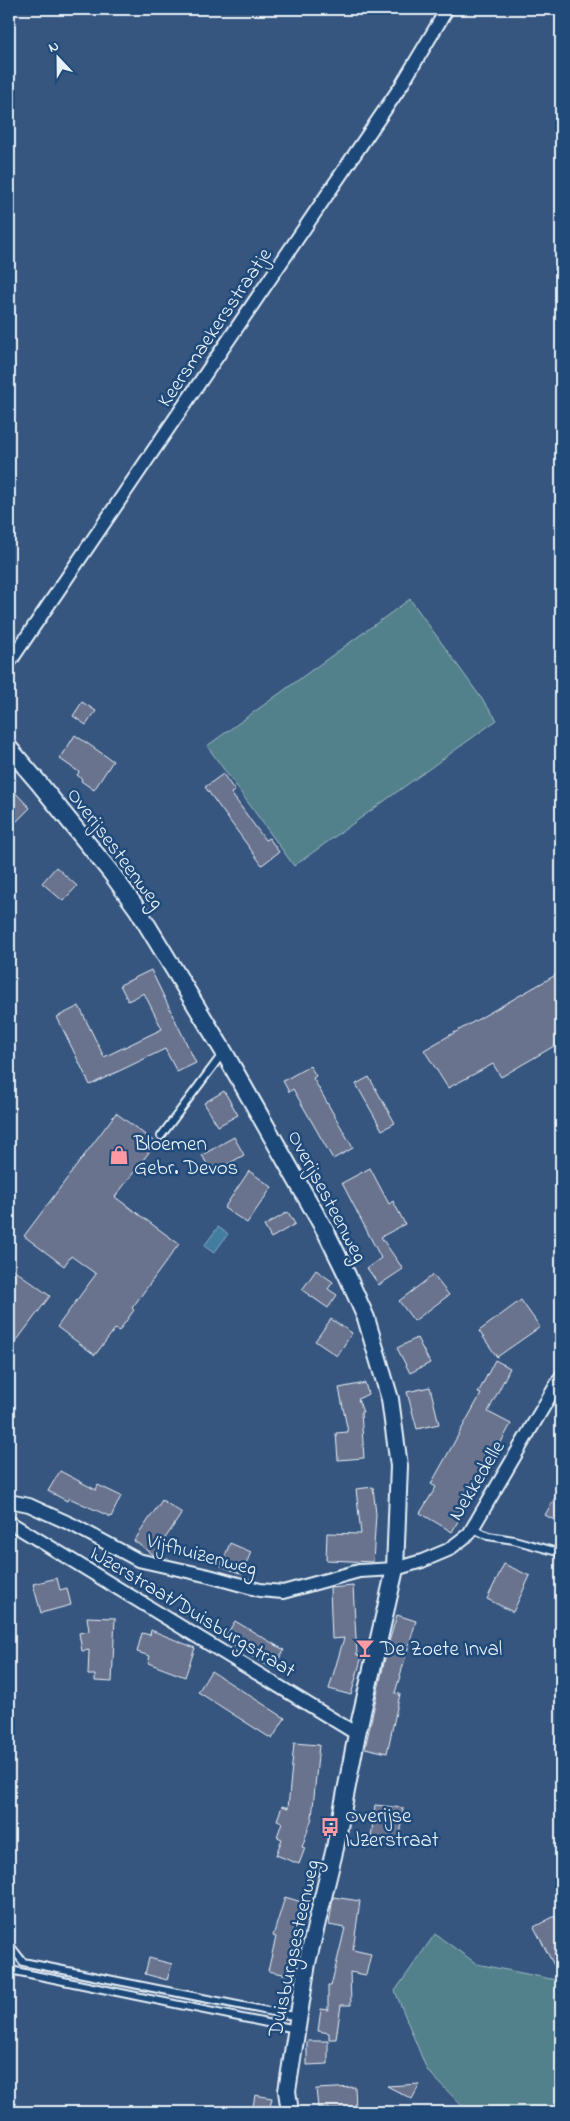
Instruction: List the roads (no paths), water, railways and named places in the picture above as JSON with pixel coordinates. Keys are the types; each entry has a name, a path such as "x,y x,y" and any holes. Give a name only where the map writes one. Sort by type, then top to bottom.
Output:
{"street":[{"name":"Keersmaekersstraatje","path":"9,663 401,86 447,9"},
{"name":"Overijsesteenweg","path":"9,748 50,797 132,903 224,1052 327,1234 366,1318 390,1399 399,1466 395,1569 356,1734"},
{"name":"Nekkedelle","path":"395,1569 422,1561 448,1550 469,1534 561,1377"},
{"name":"Vijfhuizenweg","path":"9,1501 29,1504 138,1560 260,1590 284,1592 358,1571 395,1569"},
{"name":"IJzerstraat/Duisburgstraat","path":"9,1522 356,1734"},
{"name":"Duisburgsesteenweg","path":"290,2112 287,2091 307,1963 336,1848 356,1734"}],"lane":[{"path":"161,1136 224,1052"},
{"path":"472,1528 488,1536 514,1540 561,1553"},
{"path":"13,1949 23,1962 298,2023"},
{"path":"9,1972 15,1971 298,2023"}],"water":[{"path":"218,1227 228,1234 214,1253 204,1246"}],"place":[{"name":"Bloemen Gebr. Devos","path":"119,1155"},
{"name":"De Zoete Inval","path":"365,1648"},
{"name":"Overijse IJzerstraat","path":"330,1827"}]}
